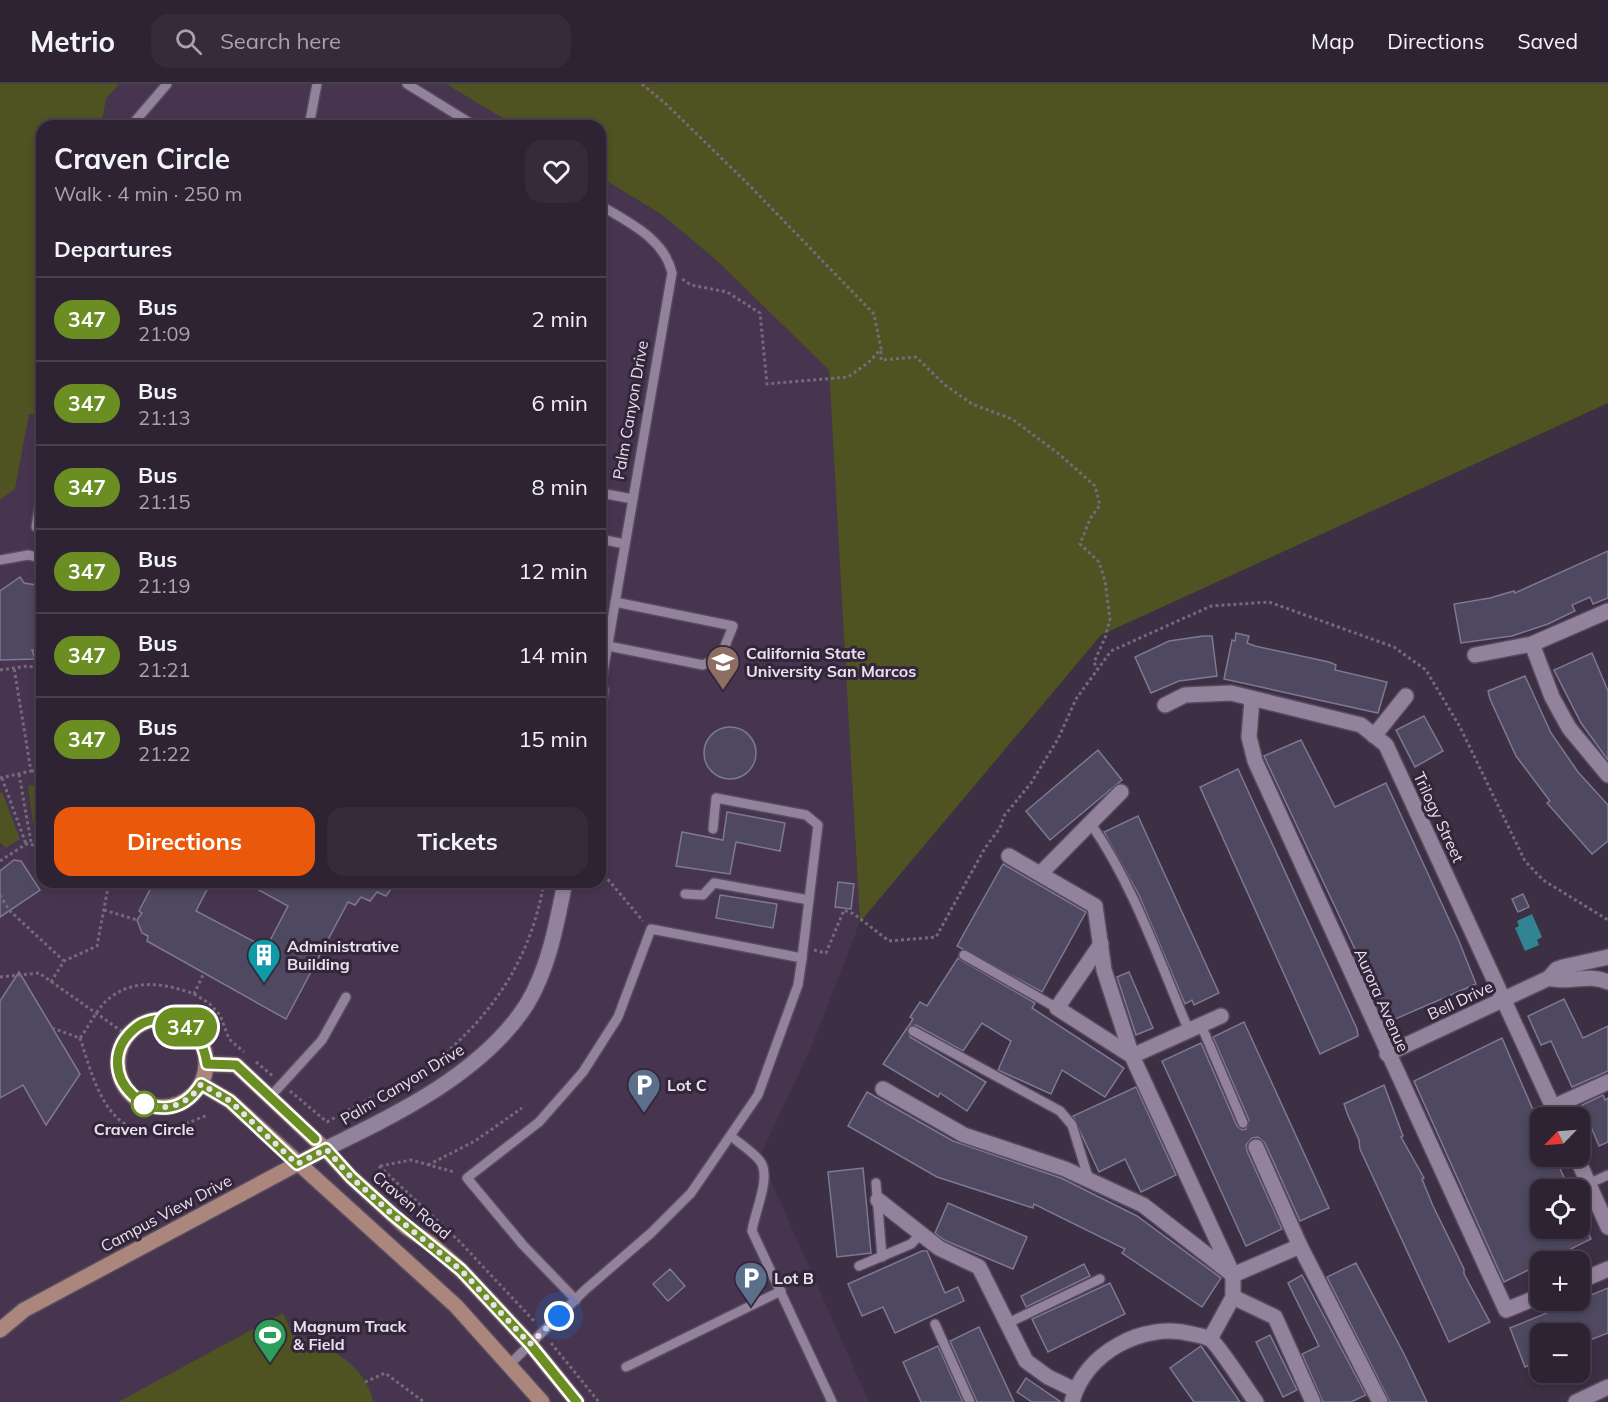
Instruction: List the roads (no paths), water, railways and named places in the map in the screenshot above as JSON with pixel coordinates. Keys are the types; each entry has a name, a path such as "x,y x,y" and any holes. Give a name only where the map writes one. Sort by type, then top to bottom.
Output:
{"main road":[{"path":"160,1018 177,1021 192,1030 204,1045 207,1064 201,1084 195,1094 181,1104 165,1108 147,1105 132,1096 121,1082 117,1065 120,1048 127,1035 143,1023 160,1018"},
{"name":"Craven Road","path":"207,1064 236,1065 326,1149 351,1177 461,1270 530,1344 577,1402"},
{"path":"201,1084 230,1101 456,1306 542,1402"},
{"name":"Campus View Drive","path":"0,1330 24,1310 326,1149"},
{"name":"Campus View Drive","path":"0,1312 24,1310"}],"street":[{"path":"1476,655 1532,644 1608,611"},
{"path":"1532,644 1552,697 1569,728 1608,775"},
{"name":"Trilogy Street","path":"1164,705 1185,695 1231,693 1360,725 1386,745 1553,1107"},
{"path":"1374,736 1406,696"},
{"name":"Aurora Avenue","path":"1252,699 1249,737 1255,761 1387,1054 1506,1310 1530,1300"},
{"path":"1040,874 1121,792"},
{"path":"1009,856 1095,906 1104,970 1132,1056 1233,1275 1233,1297 1210,1339"},
{"name":"Palm Canyon Drive","path":"326,1149 363,1131 465,1070 500,1038 527,1003 542,970 556,925 564,888"},
{"path":"1101,944 1057,1008 1132,1056"},
{"path":"1604,957 1605,980"},
{"name":"Bell Drive","path":"1387,1054 1549,978 1557,969 1604,957"},
{"name":"Bell Drive","path":"1549,978 1559,981 1577,977 1605,980"},
{"path":"1132,1056 1221,1016"},
{"path":"1564,1107 1608,1082"},
{"path":"883,1089 964,1135 1065,1169 1143,1205 1233,1275"},
{"path":"1256,1147 1300,1246 1380,1402"},
{"path":"1590,1188 1608,1227"},
{"path":"878,1200 939,1248 979,1267 1026,1361 1074,1396 1092,1364 1132,1338 1174,1329 1210,1339 1256,1402"},
{"path":"1233,1275 1300,1246"},
{"path":"1590,1277 1608,1269"},
{"path":"1233,1297 1275,1317 1313,1402"},
{"path":"1576,1402 1593,1399 1608,1387"}],"lane":[{"path":"136,120 167,84"},
{"path":"310,120 317,84"},
{"path":"407,84 465,120"},
{"name":"Palm Canyon Drive","path":"606,209 656,241 670,261 672,273 606,658"},
{"path":"606,494 633,499"},
{"path":"606,540 625,544"},
{"path":"0,560 28,555 36,557"},
{"path":"608,646 703,665 721,656 733,626 615,602"},
{"path":"510,1365 691,1193 758,1095 798,985 818,825 806,815 716,798 713,829"},
{"path":"1091,824 1128,892 1243,1123"},
{"path":"685,894 703,895 714,883 809,900"},
{"path":"576,1300 523,1245 466,1178 539,1122 583,1072 618,1017 651,929 802,958"},
{"path":"964,955 1057,1008"},
{"path":"270,1097 322,1040 346,997"},
{"path":"913,1031 1060,1110 1072,1125 1089,1180"},
{"path":"731,1136 760,1161 764,1171 764,1183 754,1212 752,1231 832,1402"},
{"path":"1590,1183 1608,1175"},
{"path":"876,1183 882,1257"},
{"path":"859,1266 911,1244 922,1233"},
{"path":"1006,1324 1100,1279"},
{"path":"626,1367 781,1291"},
{"path":"935,1323 970,1402"}],"water":[{"path":"1532,914 1542,937 1537,940 1539,945 1525,951 1515,928 1519,926 1517,921"}],"place":[{"name":"California State University San Marcos","path":"723,691"},
{"name":"Administrative Building","path":"264,984"},
{"name":"Craven Circle","path":"144,1104"},
{"name":"Lot C","path":"644,1114"},
{"name":"Lot B","path":"751,1307"},
{"name":"Magnum Track & Field","path":"270,1364"}]}
